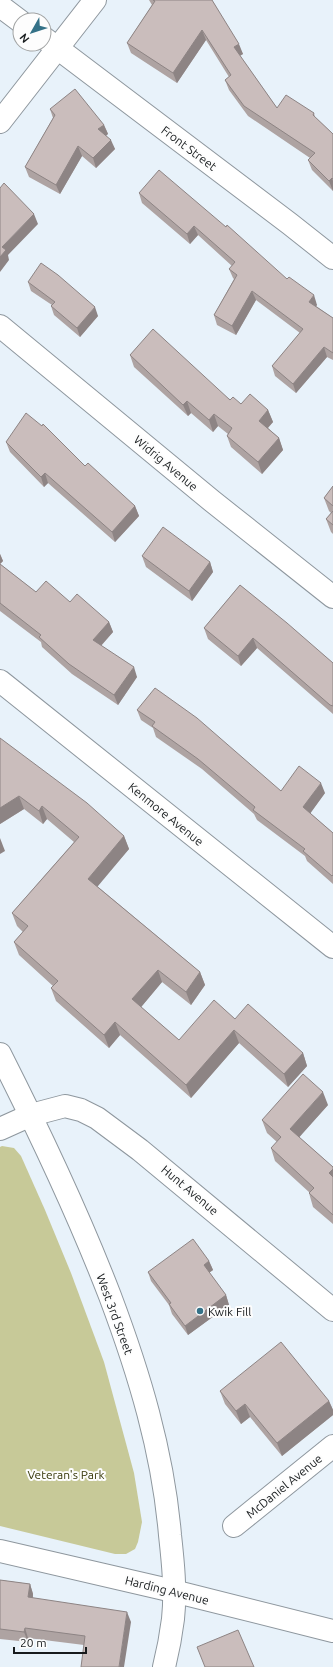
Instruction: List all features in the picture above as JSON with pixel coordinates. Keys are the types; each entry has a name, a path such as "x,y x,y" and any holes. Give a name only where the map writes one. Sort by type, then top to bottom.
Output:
{"street":[{"path":"52,42 95,0"},
{"path":"0,6 12,15"},
{"name":"Front Street","path":"52,44 333,258"},
{"path":"0,122 45,52"},
{"name":"Widrig Avenue","path":"0,326 212,501 333,597"},
{"name":"Kenmore Avenue","path":"0,680 333,947"},
{"name":"West 3rd Street","path":"0,1054 31,1115 64,1186 93,1252 124,1334 149,1413 168,1511 173,1591"},
{"name":"Hunt Avenue","path":"0,1129 31,1115 65,1106 81,1110 97,1118 146,1154 333,1310"},
{"name":"McDaniel Avenue","path":"234,1526 333,1446"},
{"name":"Harding Avenue","path":"0,1551 173,1591 333,1631"},
{"path":"164,1667 173,1618 173,1591"}],"green space":[{"name":"Veteran's Park","path":"0,1147 14,1148 21,1156 71,1273 104,1362 134,1473 142,1522 135,1549 126,1554 115,1554 0,1526"}],"building":[{"path":"153,0 212,0 239,44 234,47 277,108 286,95 314,113 313,115 333,134 333,179 332,178 329,181 308,160 315,153 244,106 225,80 231,75 202,30 173,73 127,43 155,1"},
{"path":"75,89 104,125 98,129 111,140 93,158 78,146 56,185 25,167 55,115 50,109"},
{"path":"159,170 226,227 227,225 287,279 289,277 314,295 309,302 333,318 333,353 324,347 293,384 272,366 303,329 252,291 232,326 214,315 237,275 229,269 235,262 194,226 187,234 139,193"},
{"path":"4,183 34,214 2,247 6,250 0,257 0,188"},
{"path":"41,263 58,275 95,307 77,328 51,306 55,302 28,282"},
{"path":"153,329 230,400 233,397 241,404 250,394 268,410 259,421 279,438 258,462 227,436 232,428 214,414 209,420 187,401 183,405 130,355"},
{"path":"26,413 42,426 43,424 85,466 88,463 135,506 112,532 45,473 41,477 6,442"},
{"path":"333,486 333,506 324,498"},
{"path":"333,511 333,525 326,519"},
{"path":"163,527 210,562 189,591 142,556"},
{"path":"0,564 36,592 46,581 70,602 77,594 109,622 93,640 134,667 114,695 69,664 39,637 41,635 0,603"},
{"path":"240,585 333,663 333,706 253,638 238,656 204,628"},
{"path":"155,688 197,718 281,791 299,766 321,783 303,807 333,833 332,876 303,851 305,849 253,810 255,807 198,759 152,726 155,722 137,710"},
{"path":"0,738 87,803 124,836 88,879 200,972 186,992 158,970 132,999 179,1040 214,1000 235,1019 248,1004 303,1053 284,1074 234,1030 186,1085 115,1022 104,1035 51,988 58,981 14,942 28,926 12,913 79,837 42,806 39,811 19,796 0,808"},
{"path":"303,1074 323,1092 290,1129 333,1167 329,1173 333,1177 333,1215 309,1193 314,1188 271,1148 281,1137 262,1120"},
{"path":"193,1239 209,1261 204,1265 226,1295 185,1326 169,1304 171,1303 148,1272"},
{"path":"281,1342 329,1401 277,1443 245,1404 236,1411 220,1391"},
{"path":"0,1580 30,1584 28,1597 127,1612 119,1667 81,1667 85,1636 25,1628 24,1632 0,1629"},
{"path":"238,1630 254,1667 205,1667 197,1647"}],"place":[{"name":"Kwik Fill","path":"200,1311"}]}
